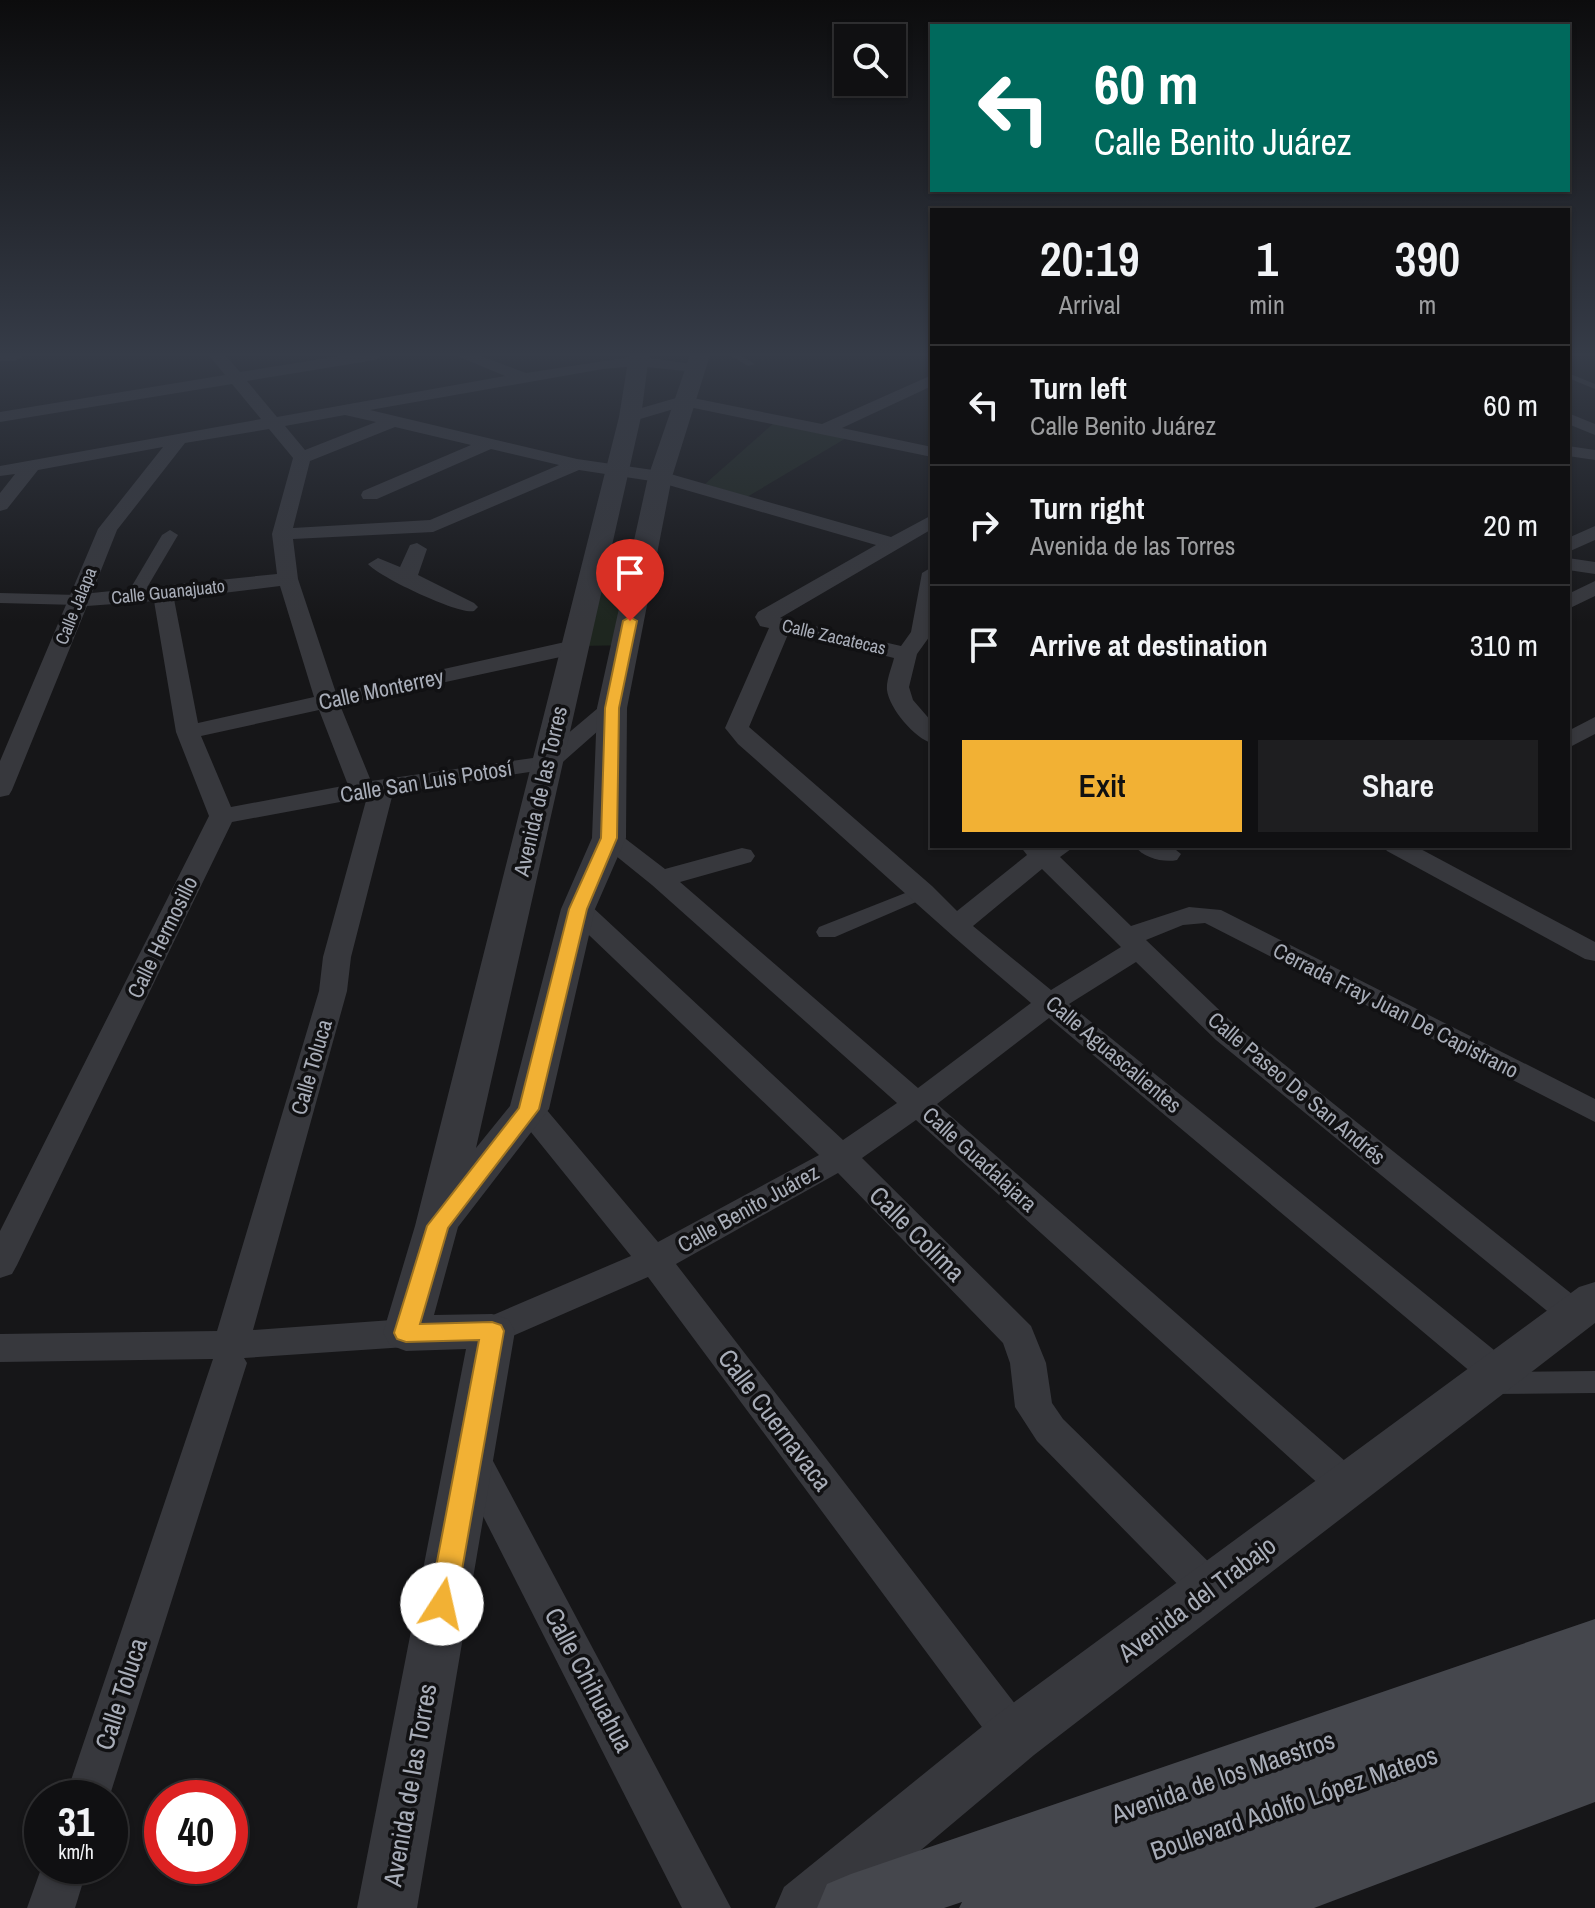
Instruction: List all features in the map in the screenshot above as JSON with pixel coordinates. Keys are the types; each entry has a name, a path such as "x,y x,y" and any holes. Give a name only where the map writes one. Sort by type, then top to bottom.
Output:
{"main road":[{"name":"Avenida de los Maestros","path":"851,1908 1595,1646"},
{"name":"Boulevard Adolfo López Mateos","path":"993,1908 1595,1697"},
{"path":"1103,1908 1595,1732"},
{"path":"1224,1908 1595,1772"}],"street":[{"path":"0,471 144,444"},
{"name":"Calle Jalapa","path":"0,790 108,529 175,444"},
{"path":"290,444 302,458"},
{"path":"302,458 337,444"},
{"path":"370,495 487,444"},
{"path":"500,444 577,464 660,477 891,543"},
{"name":"Avenida de las Torres","path":"406,1333 437,1226 623,444"},
{"name":"Avenida de las Torres","path":"437,1226 529,1109 578,909 609,838 612,708 660,477 670,444"},
{"path":"893,444 930,452"},
{"path":"1570,451 1595,455"},
{"path":"302,458 282,534 288,579 327,701 372,789"},
{"path":"282,534 423,527 443,523 577,464"},
{"path":"0,505 32,465"},
{"path":"774,621 891,543 930,522"},
{"path":"388,527 374,573 406,579 467,607"},
{"path":"1570,545 1595,532"},
{"path":"134,596 170,535"},
{"path":"406,579 417,549"},
{"path":"1570,564 1595,568"},
{"name":"Calle Guanajuato","path":"0,598 78,600 163,594 288,579"},
{"path":"1570,602 1595,587"},
{"path":"163,594 188,732 222,816"},
{"path":"929,726 898,695 906,654 927,630 930,596"},
{"name":"Calle Zacatecas","path":"774,621 906,654"},
{"name":"Calle Aguascalientes","path":"774,621 737,728 923,892 956,926 1051,1002 1490,1378"},
{"name":"Calle Monterrey","path":"188,732 574,647"},
{"path":"547,763 612,708"},
{"path":"1570,740 1595,724"},
{"name":"Calle San Luis Potosí","path":"222,816 372,789 547,763"},
{"name":"Calle Toluca","path":"93,1780 230,1354 333,991 337,957 372,789"},
{"name":"Calle Hermosillo","path":"0,1265 222,816"},
{"name":"Calle Guadalajara","path":"609,838 661,879 1347,1486"},
{"path":"1400,848 1591,945"},
{"path":"956,926 1046,849"},
{"name":"Calle Paseo De San Andrés","path":"1046,849 1132,943 1226,1033 1585,1307"},
{"path":"661,879 742,856"},
{"path":"827,932 923,892"},
{"name":"Calle Colima","path":"578,909 841,1157 1018,1336 1028,1363 1034,1407 1050,1430 1209,1589"},
{"name":"Calle Benito Juárez","path":"0,1348 133,1346 160,1363 171,1366 230,1354 274,1355 308,1340 492,1331 654,1260 841,1157 1132,943 1196,913"},
{"name":"Cerrada Fray Juan De Capistrano","path":"1196,913 1211,916 1595,1112"},
{"name":"Calle Cuernavaca","path":"529,1109 654,1260 1014,1736"},
{"name":"Avenida del Trabajo","path":"805,1908 1014,1736 1585,1307"},
{"name":"Avenida de las Torres","path":"387,1908 492,1331"},
{"path":"1490,1378 1595,1382"},
{"name":"Calle Chihuahua","path":"470,1452 707,1908"},
{"path":"51,1908 59,1884"}],"shaded area":[{"path":"750,444 836,444 747,497 705,484"},
{"path":"645,580 637,645 579,646 590,581"}],"route":[{"path":"442,1604 492,1331 406,1333 437,1226 529,1109 578,909 609,838 612,708 630,621"}]}
